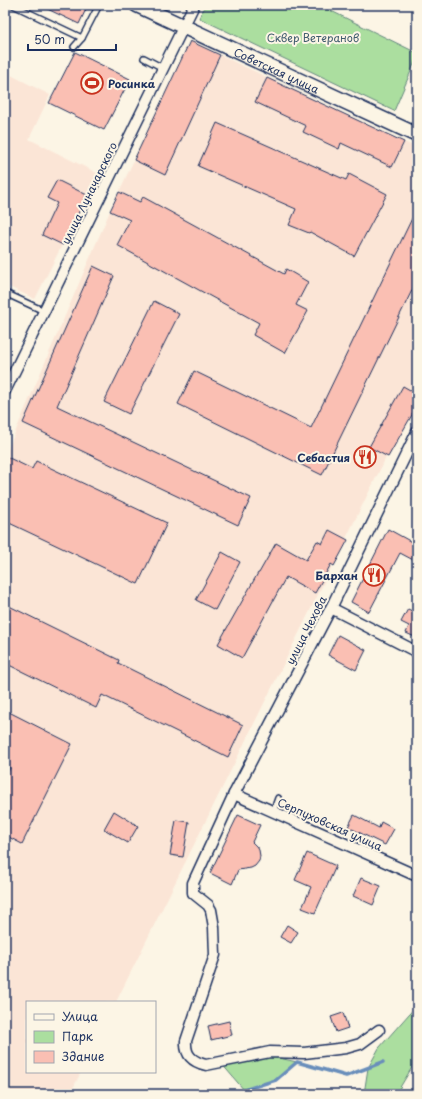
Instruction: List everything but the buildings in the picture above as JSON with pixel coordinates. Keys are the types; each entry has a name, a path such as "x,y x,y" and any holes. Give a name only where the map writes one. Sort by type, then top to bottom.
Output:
{"street":[{"name":"Советская улица","path":"137,5 417,135"},
{"name":"улица Луначарского","path":"5,391 194,5"},
{"name":"улица Чехова","path":"379,1030 360,1044 346,1048 304,1053 270,1052 206,1065 201,1064 191,1058 187,1051 186,1041 215,955 214,927 211,910 208,905 193,893 194,883 234,794 331,608 417,432"},
{"path":"331,608 417,652"},
{"name":"Серпуховская улица","path":"234,794 417,876"}],"lane":[{"path":"13,5 82,38"},
{"path":"74,47 82,38 99,5"},
{"path":"144,58 163,68"},
{"path":"5,293 44,311"},
{"path":"273,812 278,798"}],"shaded area":[{"path":"190,41 417,148 417,395 116,1001 26,1001 26,1073 80,1073 70,1094 5,1094 5,456 110,211"},
{"path":"5,72 50,95 29,139 97,173 35,299 5,285"}],"green space":[{"name":"Сквер Ветеранов","path":"205,5 319,5 417,53 417,57 394,111 199,18"},
{"path":"417,1005 417,1059 396,1094 364,1094 368,1068 379,1048"},
{"path":"265,1055 297,1062 276,1080 244,1090 221,1063"}],"waterway":[{"path":"243,1094 244,1090 276,1080 297,1062 346,1076 383,1062"}],"place":[{"name":"Росинка","path":"92,83"},
{"name":"Себастия","path":"365,457"},
{"name":"Бархан","path":"374,575"}]}
